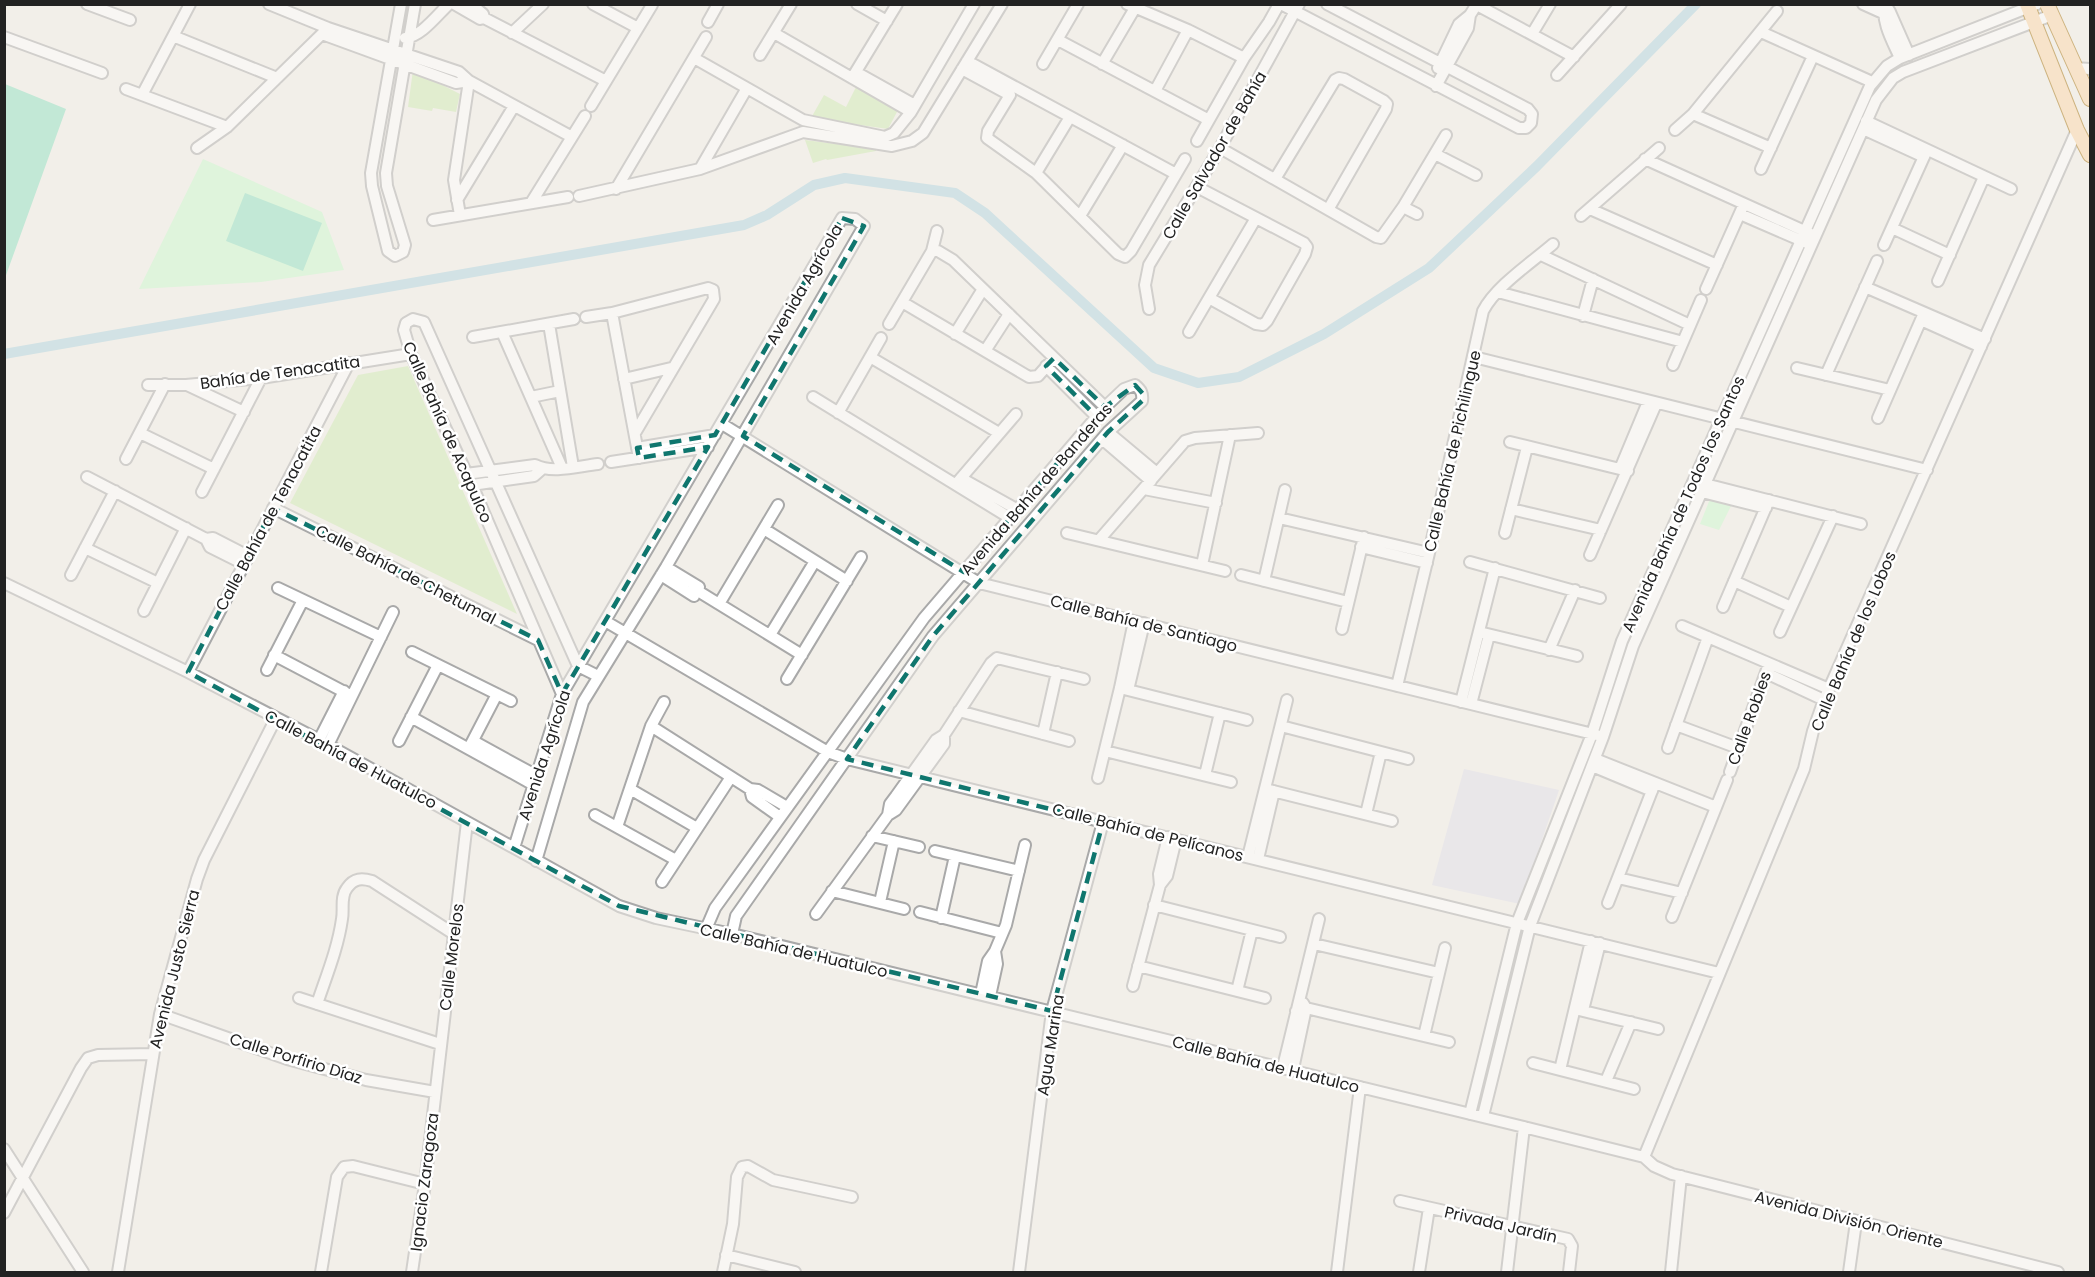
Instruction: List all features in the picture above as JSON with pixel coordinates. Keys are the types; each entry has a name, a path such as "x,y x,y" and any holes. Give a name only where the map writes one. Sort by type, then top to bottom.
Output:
{"main road":[{"path":"2031,6 2034,22 2077,130 2091,155"},
{"path":"2049,10 2091,99"}],"street":[{"path":"87,4 130,20"},
{"path":"142,95 190,4"},
{"path":"269,4 325,31 406,59 456,83 469,81 572,137"},
{"path":"401,4 371,173 372,186 388,250 395,256 401,254 405,245 387,186 386,172 415,4"},
{"path":"396,37 409,38 448,4"},
{"path":"454,4 606,81"},
{"path":"471,4 483,14 484,18"},
{"path":"512,33 543,4"},
{"path":"593,4 638,28"},
{"path":"708,22 718,4"},
{"path":"760,56 791,4"},
{"path":"857,4 887,21"},
{"path":"854,75 897,4"},
{"path":"694,58 803,120 879,136 890,136 913,108 974,4"},
{"path":"433,220 616,189 700,169 803,132 885,146 899,146 923,133 1002,4"},
{"path":"1043,64 1078,4"},
{"path":"1280,4 1297,8 1337,34 1500,119 1519,128 1526,128 1531,123 1532,117 1528,109 1327,4"},
{"name":"Calle Salvador de Bahía","path":"1197,141 1244,58 1280,4"},
{"path":"1532,34 1550,4"},
{"path":"1557,75 1621,4"},
{"path":"1863,4 1886,8 1904,57"},
{"path":"591,106 652,5"},
{"path":"1434,84 1444,65 1459,24 1477,5 1574,57"},
{"path":"1102,64 1131,6 1188,30 1244,58"},
{"name":"Avenida Bahía de Todos los Santos","path":"1483,1116 1530,926 1603,737 1634,646 1733,422 1871,84 1887,66 1904,57 2031,6"},
{"name":"Calle Salvador de Bahía","path":"1149,309 1145,285 1149,265 1221,148 1297,8"},
{"name":"Avenida Bahía de Todos los Santos","path":"1470,1114 1517,923 1592,734 1622,641 1721,419 1883,90 1893,78 1903,72 2034,22 2049,10"},
{"path":"1675,130 1693,114 1777,11"},
{"path":"1337,34 1348,15"},
{"path":"1155,92 1188,30"},
{"path":"197,148 226,127 325,31"},
{"path":"1761,32 1871,84"},
{"path":"774,33 913,108"},
{"path":"173,36 277,78"},
{"path":"4,37 102,73"},
{"path":"616,189 706,37"},
{"path":"1058,40 1209,120"},
{"path":"1761,169 1813,56"},
{"path":"965,65 1070,117 1176,174"},
{"path":"965,65 1010,95 988,131 987,138 1036,173 1118,254 1125,257 1131,251 1185,159"},
{"path":"2075,68 2091,69"},
{"path":"1275,179 1335,80 1344,79 1387,104 1329,208"},
{"path":"460,215 454,180 469,81"},
{"path":"700,169 747,88"},
{"path":"126,89 226,127"},
{"path":"1500,119 1511,114 1512,106 1508,99"},
{"path":"457,200 514,106"},
{"path":"1693,114 1771,148"},
{"path":"531,203 585,116"},
{"path":"1036,173 1070,117"},
{"path":"803,120 803,132"},
{"path":"1865,125 2011,189"},
{"path":"900,126 909,134 916,136 923,133"},
{"name":"Calle Bahía de los Lobos","path":"1644,1157 1804,769 1813,731 1826,694 2077,130"},
{"path":"1221,148 1381,238 1403,207 1446,135"},
{"path":"1080,216 1123,145"},
{"path":"1581,216 1659,148"},
{"path":"1884,245 1926,153"},
{"path":"1435,154 1476,175"},
{"path":"1645,159 1742,209 1809,239"},
{"path":"1938,281 1984,177"},
{"path":"1197,187 1304,243 1307,247 1267,321 1263,324 1256,324 1209,298"},
{"path":"1403,207 1417,214"},
{"path":"1590,209 1717,265"},
{"path":"1672,365 1742,209"},
{"name":"Avenida Agrícola","path":"514,848 562,694 842,218 855,219 864,226 663,571 583,702 536,861"},
{"path":"1189,332 1256,218"},
{"path":"1892,228 1950,255"},
{"path":"889,324 932,251 937,231"},
{"name":"Calle Bahía de Pichilingue","path":"1397,686 1483,311 1487,303 1498,292 1553,244"},
{"path":"932,251 938,251 953,260 1009,314 1097,417"},
{"path":"1541,255 1690,325"},
{"path":"1826,375 1877,261"},
{"path":"1582,316 1593,279"},
{"path":"1865,287 1983,343"},
{"path":"586,317 612,313 708,288 713,290 714,299 671,368 635,433"},
{"path":"956,334 983,289"},
{"path":"1498,292 1683,342"},
{"path":"902,303 1029,377 1038,376 1050,362"},
{"path":"612,313 638,453"},
{"path":"985,351 1009,314"},
{"path":"1878,418 1922,316"},
{"name":"Calle Bahía de Acapulco","path":"562,694 472,485 411,354 404,330 406,323 413,319 424,322 578,666"},
{"path":"473,337 574,319"},
{"path":"549,324 560,391 568,468"},
{"path":"502,332 531,397 568,468"},
{"path":"838,413 881,338"},
{"name":"Bahía de Tenacatita","path":"148,385 186,385 261,378 411,354"},
{"path":"870,357 999,433"},
{"path":"1474,357 1927,470"},
{"path":"1050,362 1105,407"},
{"name":"Calle Bahía de Tenacatita","path":"188,672 349,363"},
{"path":"624,378 671,368"},
{"path":"1797,368 1890,390"},
{"path":"202,492 261,378"},
{"path":"126,459 165,384"},
{"path":"186,385 244,412"},
{"name":"Avenida Bahía de Banderas","path":"706,929 715,908 924,618 1105,407 1124,389 1135,385 1143,394 1142,401 1105,436 933,636 736,915 732,934"},
{"path":"531,397 560,391"},
{"path":"813,398 1014,514"},
{"path":"1590,555 1652,403"},
{"path":"958,481 1016,414"},
{"name":"Calle Bahía de Santiago","path":"722,424 980,583 1603,737"},
{"path":"140,433 214,469"},
{"path":"1099,540 1189,439 1258,433"},
{"path":"611,462 638,453 715,435"},
{"path":"1202,565 1230,435"},
{"path":"1105,436 1151,481 1216,503"},
{"path":"1510,442 1624,470"},
{"path":"638,453 708,447"},
{"path":"1505,533 1527,447"},
{"path":"466,474 534,476 542,469 598,464"},
{"path":"472,485 493,476"},
{"path":"87,477 206,539 213,538 246,560"},
{"path":"1703,488 1861,524"},
{"path":"1264,581 1286,490"},
{"path":"71,575 115,491"},
{"path":"1722,607 1768,504"},
{"path":"719,604 778,505"},
{"name":"Calle Bahía de Chetumal","path":"273,508 538,640"},
{"path":"1511,509 1601,530"},
{"path":"1780,632 1833,516"},
{"path":"1279,518 1428,558"},
{"path":"144,611 186,528"},
{"path":"764,529 847,581"},
{"path":"1067,533 1225,571"},
{"path":"1342,628 1363,542"},
{"path":"85,548 158,583"},
{"path":"787,679 861,556"},
{"path":"770,635 815,561"},
{"path":"1470,562 1600,598"},
{"path":"1466,703 1484,634 1495,568"},
{"path":"663,571 694,596 693,588 802,655"},
{"path":"1241,575 1348,602"},
{"path":"1734,581 1791,607"},
{"name":"Calle Bahía de Huatulco","path":"4,583 188,672 323,742 620,906 656,918 732,934 1288,1068 1644,1157"},
{"path":"278,588 381,637"},
{"path":"1549,650 1575,590"},
{"path":"267,670 303,600"},
{"path":"323,742 393,612"},
{"name":"Calle Bahía de Pelícanos","path":"605,621 828,752 847,759 1719,973"},
{"path":"1098,778 1124,689 1139,622"},
{"path":"1682,626 1826,694"},
{"path":"1484,634 1577,656"},
{"path":"1668,748 1708,637"},
{"path":"412,652 511,701"},
{"path":"274,655 348,694"},
{"path":"816,914 888,815 896,810 915,776 944,744 944,735 991,663 997,658 1084,678"},
{"path":"399,741 438,665"},
{"path":"578,666 598,676"},
{"name":"Calle Robles","path":"1672,918 1728,776 1767,668"},
{"path":"1043,734 1057,672"},
{"path":"1124,689 1247,720"},
{"path":"471,745 497,694"},
{"path":"1253,858 1270,790 1287,700"},
{"path":"617,827 651,726 664,702"},
{"path":"959,711 1069,741"},
{"path":"1205,775 1220,713"},
{"path":"411,717 471,745 535,780"},
{"name":"Avenida Justo Sierra","path":"118,1272 160,1014 197,879 204,860 276,718"},
{"path":"1676,725 1738,748"},
{"path":"651,726 750,789 758,790 788,807"},
{"path":"1281,726 1408,759"},
{"path":"1105,751 1232,782"},
{"path":"1366,814 1381,752"},
{"path":"1593,763 1654,787 1716,807"},
{"path":"662,882 731,777"},
{"path":"1608,903 1654,787"},
{"path":"630,789 697,828"},
{"path":"750,789 752,797 780,817"},
{"path":"1270,790 1392,821"},
{"path":"595,815 676,860"},
{"name":"Calle Morelos","path":"435,1092 467,822"},
{"name":"Agua Marina","path":"1019,1272 1052,1011 1103,822"},
{"path":"872,836 919,847"},
{"path":"1133,986 1160,885 1167,876 1172,838"},
{"path":"880,902 894,841"},
{"path":"985,995 988,961 995,951 1005,925 1025,845"},
{"path":"935,851 1019,871"},
{"path":"941,918 956,856"},
{"path":"1618,878 1682,893"},
{"path":"317,1004 338,940 343,897 348,886 355,880 372,881 454,934"},
{"path":"832,891 904,909"},
{"path":"1154,905 1280,937"},
{"path":"920,912 1002,933"},
{"path":"1288,1068 1319,919"},
{"path":"1237,991 1252,930"},
{"path":"1560,1070 1579,1010 1595,942"},
{"path":"1314,944 1439,973"},
{"path":"1424,1036 1445,948"},
{"path":"1138,966 1265,998"},
{"path":"298,998 440,1044"},
{"path":"1301,1006 1449,1042"},
{"path":"1579,1010 1658,1029"},
{"name":"Calle Porfirio Díaz","path":"160,1014 287,1059 366,1080 435,1092"},
{"path":"1606,1081 1631,1022"},
{"path":"4,1213 88,1058 98,1055 153,1054"},
{"path":"1533,1063 1634,1089"},
{"path":"1337,1272 1360,1087"},
{"name":"Ignacio Zaragoza","path":"412,1272 435,1092"},
{"path":"1507,1272 1524,1126"},
{"path":"4,1149 83,1272"},
{"name":"Avenida División Oriente","path":"1644,1157 1654,1166 1681,1176 2018,1268 2058,1272"},
{"path":"321,1272 338,1177 344,1167 353,1166 425,1184"},
{"path":"723,1272 734,1224 737,1177 742,1167 748,1166 773,1180 852,1197"},
{"path":"1671,1272 1681,1176"},
{"name":"Privada Jardín","path":"1400,1201 1568,1239 1572,1246 1569,1272"},
{"path":"1419,1272 1429,1208"},
{"path":"1849,1272 1856,1222"},
{"path":"726,1255 795,1272"}],"highlighted area":[{"path":"842,218 864,226 743,436 964,572 1097,417 1046,366 1054,358 1105,407 1135,385 1143,394 1142,401 1108,432 933,636 847,759 1103,822 1052,1011 619,906 188,672 273,508 538,640 562,694 708,447 639,458 637,448 715,435"}],"green space":[{"path":"413,70 460,94 456,112 408,107"},
{"path":"5,84 66,109 5,278"},
{"path":"856,87 898,110 888,129 811,118 824,95 846,107"},
{"path":"805,140 876,149 876,151 813,163"},
{"path":"203,159 322,212 344,270 261,282 139,289"},
{"path":"245,193 322,223 303,271 226,241"},
{"path":"408,366 517,614 290,503 358,375"},
{"path":"1710,499 1731,506 1719,530 1700,524"}],"shaded area":[{"path":"1464,769 1559,790 1520,904 1432,885"}],"waterway":[{"path":"4,354 744,225 767,215 814,185 845,178 955,193 985,213 1154,368 1198,383 1239,377 1324,334 1429,268 1537,166 1696,4"}]}
